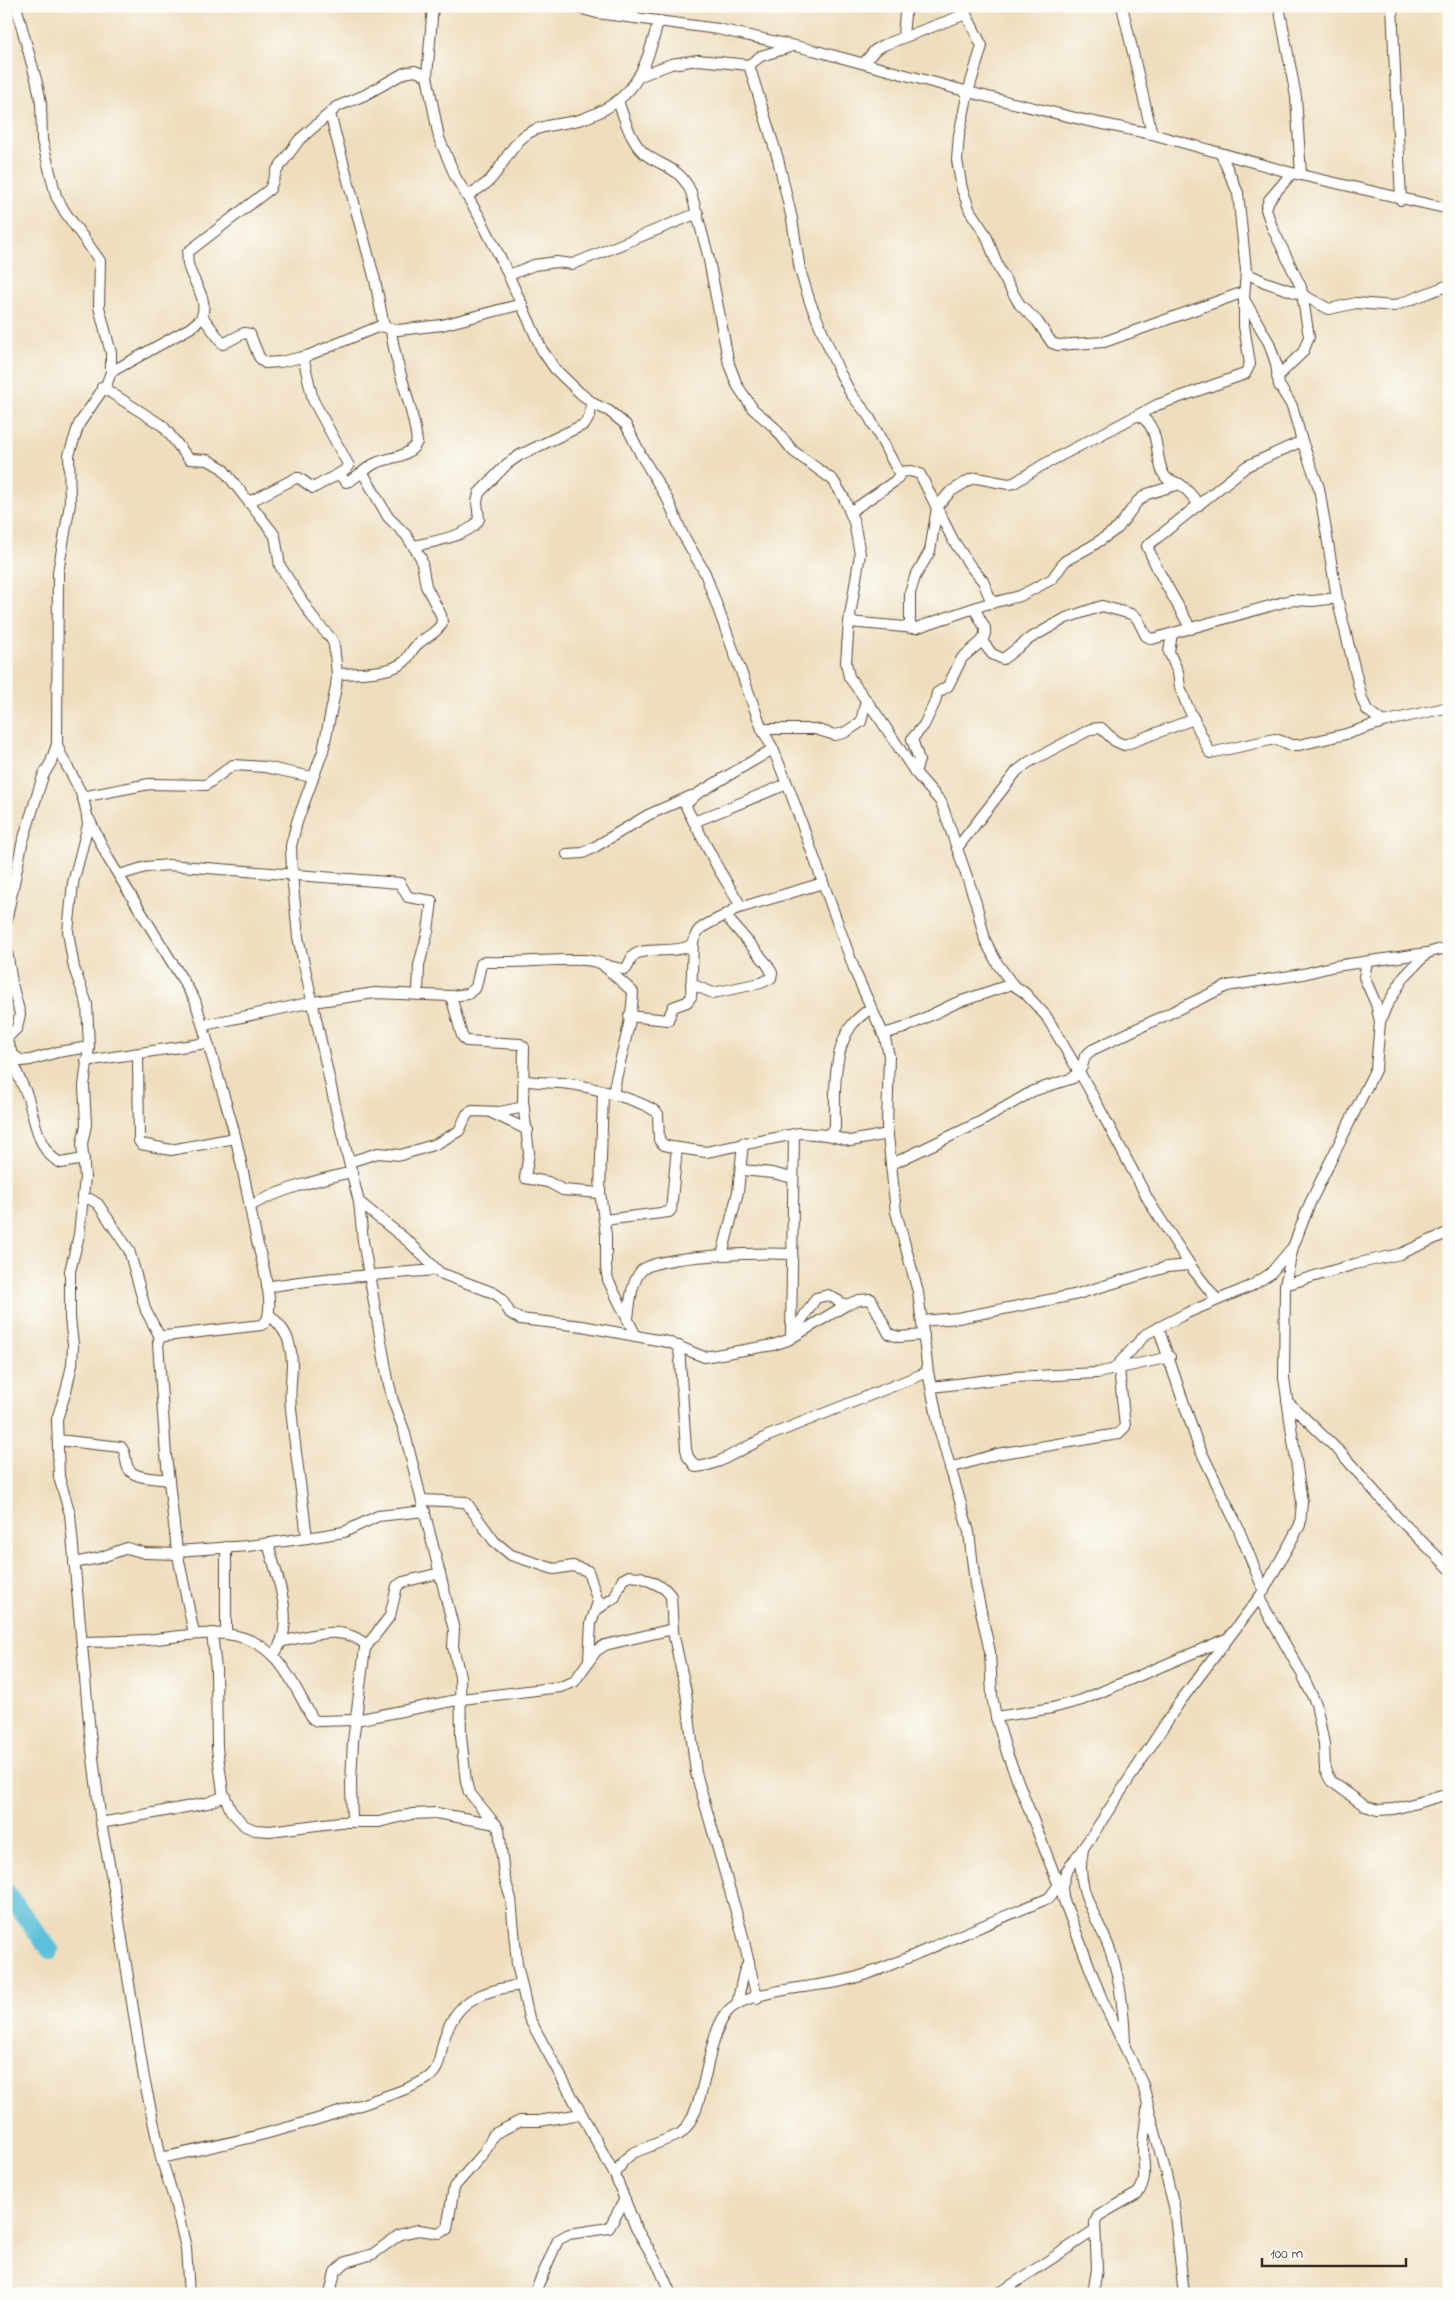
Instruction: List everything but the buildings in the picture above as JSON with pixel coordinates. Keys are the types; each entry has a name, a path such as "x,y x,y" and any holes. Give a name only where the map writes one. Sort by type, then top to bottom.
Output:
{"street":[{"path":"16,6 37,83 41,104 42,140 56,196 65,212 100,260 99,307 111,353 111,372"},
{"path":"432,6 427,76 439,138 456,178 479,216 509,275 535,338 555,369 591,402 609,411 626,425 641,455 668,500 682,533 705,573 762,729 773,749 787,784 823,883 871,1008 883,1034 888,1056 886,1111 896,1212 912,1266 922,1321 928,1372 950,1468 969,1532 975,1584 990,1652 992,1696 996,1716 1008,1756 1058,1886"},
{"path":"572,6 597,13 718,29 794,46 968,92 1152,134 1297,174 1402,200 1449,209"},
{"path":"903,36 904,19 910,6"},
{"path":"1122,6 1152,134"},
{"path":"1277,377 1304,352 1307,344 1306,311 1299,281 1272,227 1266,209 1269,200 1297,174 1296,96 1279,6"},
{"path":"1392,6 1402,200"},
{"path":"864,63 876,50 903,36 964,10 982,46 960,122 957,152 962,189 967,205 986,235 996,264 1008,286 1020,305 1038,321 1052,343 1058,345 1104,342 1244,296"},
{"path":"467,196 489,180 508,152 537,128 579,120 618,101 639,77 647,62 658,22"},
{"path":"639,77 671,64 698,60 750,65 761,56 794,46"},
{"path":"750,65 778,159 792,219 800,270 810,302 838,369 851,394 868,415 899,472 899,478 895,482 850,512"},
{"path":"427,76 415,71 404,73 365,95 336,107 299,140 276,170 270,189 188,252 188,266 201,290 203,299 202,316 222,344 244,334 250,334 264,363 303,357 375,327 388,328 458,322 522,304"},
{"path":"618,101 638,144 644,152 669,166 688,185 698,213 729,364 737,385 753,409 774,427 793,451 833,480 850,512 859,540 860,554 849,622 846,662 852,681 915,772 941,802 976,903 985,940 1002,971 1012,984 1025,993 1046,1016 1079,1071 1137,1180 1190,1265 1217,1300"},
{"path":"332,112 330,116 408,398 416,442 408,452 373,465 347,482 339,474"},
{"path":"910,628 910,593 915,577 930,551 937,507 950,492 971,479 978,478 1008,484 1014,483 1041,466 1157,405 1248,371 1250,364 1244,326 1246,273 1238,193 1221,154"},
{"path":"509,275 534,265 556,262 576,263 698,213"},
{"path":"1246,273 1265,282 1303,295 1328,309 1356,303 1394,306 1449,285"},
{"path":"1244,296 1269,343 1276,364 1278,385 1292,406 1319,488 1337,598 1362,699 1367,710 1383,722"},
{"path":"160,1337 185,1332 265,1323 269,1314 267,1287 235,1138 204,1025 190,989 119,875 87,816 77,783 62,758 58,743 58,572 70,504 69,455 79,424 111,372 190,328 202,316"},
{"path":"249,502 296,478 300,478 313,488 347,469 349,463 324,424 314,400 303,357"},
{"path":"102,387 163,426 189,459 208,460 222,468 275,536 280,566 315,621 331,638 334,645 337,674 326,736 296,822 291,846 298,937 359,1202 369,1276 393,1401 404,1430 454,1630 453,1647 460,1676 462,1699 461,1736 469,1792 496,1824 501,1836 504,1876 511,1899 521,1985 529,2018 615,2175 636,2228 658,2265 671,2294"},
{"path":"414,546 451,537 473,527 479,519 477,502 479,493 497,473 520,455 585,424 590,415 591,402"},
{"path":"1138,415 1145,418 1150,424 1158,443 1160,465 1165,476 1170,481 1180,484 1190,492 1200,505"},
{"path":"1191,629 1147,546 1247,466 1302,441"},
{"path":"899,472 911,471 920,474 964,557 983,580 992,603"},
{"path":"337,674 368,672 395,667 404,662 410,651 419,642 441,626 441,616 426,586 424,570 414,546 388,517 363,473"},
{"path":"849,622 910,628 926,626 974,608 1020,596 1052,579 1065,561 1092,546 1118,528 1137,502 1147,494 1180,484"},
{"path":"982,641 992,654 1005,658 1029,639 1066,618 1102,606 1126,612 1137,618 1150,639 1291,600 1312,601 1337,598"},
{"path":"915,772 919,760 912,739 924,725 935,702 937,693 950,684 968,652 982,641 985,634 985,628 974,608"},
{"path":"1172,634 1169,652 1178,672 1186,703 1208,751 1213,754 1275,739 1292,745 1299,745 1346,734 1383,722 1449,707"},
{"path":"762,729 815,729 831,735 844,733 861,722 866,700"},
{"path":"957,848 1018,771 1029,762 1091,729 1101,728 1115,741 1124,745 1194,719"},
{"path":"6,922 22,844 43,776 58,743"},
{"path":"736,910 740,903 718,868 686,806 689,800 697,794 773,749"},
{"path":"82,797 149,784 206,785 233,765 265,767 312,777"},
{"path":"694,822 787,784"},
{"path":"567,854 587,851 648,816 697,794"},
{"path":"87,816 86,833 73,883 68,932 74,968 87,1004 88,1048 84,1086 86,1125 82,1144 85,1177 79,1235 70,1263 70,1318 73,1353 66,1391 57,1419 60,1477 68,1501 102,1823 144,2078 161,2158 175,2202 186,2248 189,2294"},
{"path":"119,875 146,867 168,865 400,882 403,885 405,895 408,897 432,901 428,930 419,965 418,995"},
{"path":"629,1016 668,1020 672,1007 688,1001 692,984 693,943 699,930 706,924 736,910 823,883"},
{"path":"692,984 713,993 761,983 770,978 772,973 767,964 725,914"},
{"path":"6,943 12,984 20,1014 17,1028 6,1040 18,1076 44,1147 50,1155 61,1163 84,1159"},
{"path":"204,1025 313,1002 376,993 452,996 468,994 474,990 481,964 484,962 512,962 554,958 592,960 626,969 632,957 640,952 664,952 683,948 693,943"},
{"path":"892,1164 980,1122 1033,1091 1073,1078 1079,1071 1085,1056 1092,1050 1216,989 1427,953 1449,947"},
{"path":"615,2175 624,2160 633,2153 680,2134 687,2128 701,2089 716,2036 728,2012 737,2004 783,1990 836,1982 872,1972 1049,1898 1179,1703 1261,1594 1296,1534 1302,1513 1284,1378 1285,1285 1293,1247 1310,1203 1376,1068 1380,1022 1386,1007 1404,977 1427,953"},
{"path":"1367,962 1364,977 1376,1004 1380,1022"},
{"path":"602,964 616,979 632,990 629,1016 613,1096"},
{"path":"883,1034 904,1028 956,1003 1012,984"},
{"path":"452,996 462,1036 466,1040 520,1044 523,1046 525,1054 524,1107 529,1153 525,1178 548,1182 563,1190 600,1193"},
{"path":"827,1135 836,1128 839,1060 844,1041 857,1018 871,1008"},
{"path":"86,1061 208,1043"},
{"path":"12,1055 22,1060 30,1060 88,1048"},
{"path":"138,1054 141,1144 171,1150 235,1138"},
{"path":"524,1080 538,1083 573,1084 645,1105 657,1112 659,1140 664,1145 677,1148 706,1152 794,1134 827,1135 850,1141 888,1134"},
{"path":"603,1092 600,1193 604,1220 608,1280 636,1336"},
{"path":"250,1206 263,1199 350,1167 378,1153 401,1155 436,1144 459,1131 469,1112 477,1110 500,1112 524,1107"},
{"path":"488,1111 528,1130"},
{"path":"790,1338 794,1134"},
{"path":"722,1256 742,1170 743,1143"},
{"path":"604,1220 671,1210 677,1148"},
{"path":"742,1170 772,1172 793,1178"},
{"path":"83,1199 95,1202 129,1250 146,1311 160,1337 158,1343 169,1480 178,1552 194,1634"},
{"path":"359,1202 409,1242 444,1276 494,1293 501,1298 510,1313 520,1319 582,1326 668,1342 704,1357 790,1338 846,1305 859,1300 871,1299 889,1334 899,1337 924,1335"},
{"path":"1285,1285 1355,1264 1400,1254 1449,1232"},
{"path":"950,1468 997,1454 1118,1434 1125,1426 1116,1369 1140,1338 1158,1326 1251,1286 1270,1274 1293,1247"},
{"path":"628,1318 636,1279 648,1266 694,1257 792,1254"},
{"path":"922,1321 958,1318 1074,1295 1167,1267 1190,1265"},
{"path":"267,1287 306,1280 436,1270"},
{"path":"790,1338 816,1298 828,1295 846,1305"},
{"path":"269,1314 278,1324 289,1342 293,1376 290,1406 307,1538"},
{"path":"1158,1326 1198,1445 1236,1524 1261,1594 1316,1704 1324,1744 1325,1770 1331,1781 1366,1806 1378,1810 1394,1809 1449,1794"},
{"path":"679,1346 686,1448 688,1457 696,1467 720,1460 768,1436 928,1372"},
{"path":"932,1387 1014,1376 1097,1373 1170,1357"},
{"path":"1287,1401 1340,1454 1397,1517 1449,1568"},
{"path":"58,1440 121,1447 125,1451 128,1470 133,1474 169,1480"},
{"path":"422,1500 466,1502 494,1541 519,1560 554,1569 574,1566 586,1569 590,1573 598,1599 591,1623 589,1660"},
{"path":"74,1563 99,1558 127,1548 145,1553 178,1552 307,1538 344,1532 378,1516 425,1511"},
{"path":"268,1543 284,1605 285,1632 283,1641 273,1656"},
{"path":"226,1547 226,1633"},
{"path":"352,1822 351,1782 363,1657 367,1646 390,1616 397,1586 403,1582 440,1574"},
{"path":"594,1611 614,1597 625,1578 641,1577 665,1589 671,1596 672,1629 686,1692 696,1772 749,1960 757,1998"},
{"path":"82,1642 226,1633 260,1646 273,1656 313,1718 317,1721 356,1720 462,1699 537,1691 570,1685 577,1679 596,1651 605,1645 672,1629"},
{"path":"283,1641 335,1632 354,1635 367,1646"},
{"path":"212,1633 216,1669 218,1748 225,1796 231,1811 250,1828 270,1831 340,1822 379,1822 412,1814 436,1813 496,1824"},
{"path":"996,1716 1052,1708 1082,1700 1227,1639"},
{"path":"102,1823 207,1803 225,1796"},
{"path":"1084,1847 1081,1868 1084,1890 1088,1905 1107,1940 1114,1960 1124,2016 1125,2048"},
{"path":"1066,1872 1062,1887 1063,1898 1101,1998 1143,2085 1174,2206 1184,2294"},
{"path":"737,2004 744,1972 749,1960"},
{"path":"161,2158 263,2136 347,2110 416,2084 437,2069 449,2024 455,2013 468,2001 499,1988 521,1985"},
{"path":"1093,2294 1097,2269 1095,2222 1098,2216 1141,2189 1144,2177 1142,2149 1148,2104"},
{"path":"330,2294 335,2272 346,2262 373,2254 394,2238 409,2232 419,2230 444,2232 448,2226 454,2187 483,2154 494,2134 520,2121 539,2121 581,2114"},
{"path":"534,2294 558,2240 569,2234 608,2228 625,2199"},
{"path":"998,2294 1095,2230"}],"waterway":[{"path":"6,1892 50,1950"}]}
